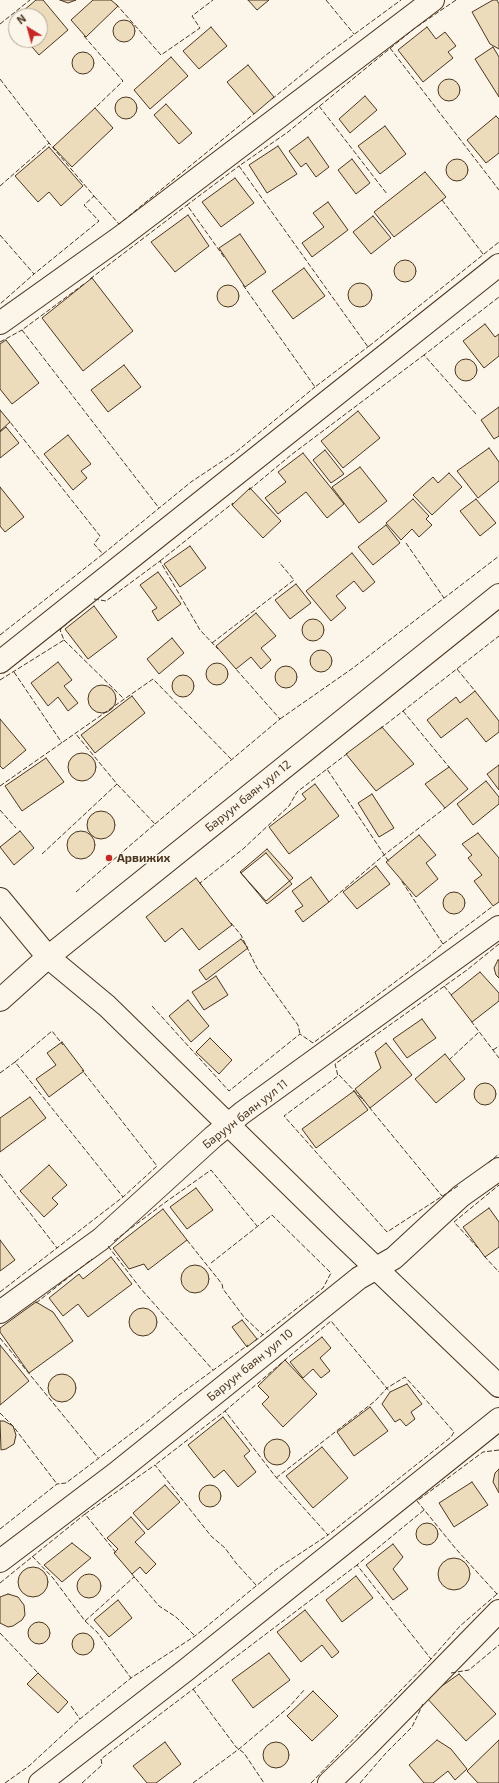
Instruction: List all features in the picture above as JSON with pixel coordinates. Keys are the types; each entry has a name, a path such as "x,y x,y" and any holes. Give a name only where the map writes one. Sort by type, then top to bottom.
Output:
{"street":[{"path":"0,323 122,236 434,0"},
{"path":"0,662 499,265"},
{"name":"Баруун баян уул 12","path":"0,1000 48,958 499,595"},
{"path":"0,899 48,958 106,1006 375,1268 499,1386"},
{"name":"Баруун баян уул 11","path":"0,1312 101,1239 228,1125 499,927"},
{"name":"Баруун баян уул 10","path":"0,1562 115,1474 359,1278 394,1258 461,1196 499,1169"},
{"path":"40,1783 186,1670 499,1419"},
{"path":"329,1783 499,1611"}],"building":[{"path":"36,0 43,0 68,30 48,47 48,8 26,8"},
{"path":"60,0 76,0 68,3"},
{"path":"93,0 111,0 118,6 86,37 71,20"},
{"path":"248,0 269,0 257,10"},
{"path":"493,0 497,0 499,4 499,49 490,44 472,12"},
{"path":"124,20 132,23 135,31 132,39 124,42 116,39 113,31 116,23"},
{"path":"211,27 227,46 199,69 183,51"},
{"path":"427,27 436,39 445,32 456,46 448,52 453,58 423,82 398,50"},
{"path":"493,47 499,57 499,97 475,59"},
{"path":"33,48 47,48 39,55"},
{"path":"83,52 87,53 93,59 93,67 87,73 83,74 79,73 73,67 72,63 73,59 79,53"},
{"path":"171,57 188,76 150,109 134,90"},
{"path":"248,65 274,97 254,114 227,82"},
{"path":"449,79 453,80 459,86 459,94 453,100 449,101 445,100 439,94 438,90 439,86 445,80"},
{"path":"365,96 377,110 350,133 339,119"},
{"path":"126,97 130,98 136,104 136,112 130,118 126,119 122,118 116,112 115,108 116,104 122,98"},
{"path":"166,104 192,133 179,144 154,115"},
{"path":"95,108 113,128 72,167 53,147"},
{"path":"496,116 499,119 499,153 486,163 467,140"},
{"path":"385,126 406,154 380,174 358,146"},
{"path":"308,137 329,167 316,177 306,163 301,167 289,151"},
{"path":"278,146 297,174 267,193 249,165"},
{"path":"49,147 83,186 61,206 49,192 38,202 15,176"},
{"path":"352,159 370,183 356,194 338,170"},
{"path":"457,159 465,162 468,170 465,178 457,181 449,178 446,170 449,162"},
{"path":"425,172 446,197 394,237 374,212"},
{"path":"235,178 254,203 221,227 202,202"},
{"path":"328,202 348,230 312,257 302,243 324,227 313,213"},
{"path":"188,215 209,246 175,272 151,242"},
{"path":"373,216 391,238 371,254 353,232"},
{"path":"240,234 266,272 245,287 219,248"},
{"path":"405,260 409,261 415,267 415,275 409,281 405,282 401,281 395,275 394,271 395,267 401,261"},
{"path":"304,268 325,296 293,319 272,291"},
{"path":"92,278 133,331 83,371 42,318"},
{"path":"360,283 365,284 371,290 371,300 365,306 360,307 355,306 349,300 348,295 349,290 355,284"},
{"path":"228,285 232,286 238,292 238,300 232,306 228,307 224,306 218,300 217,296 218,292 224,286"},
{"path":"485,324 495,337 499,334 499,356 484,368 463,341"},
{"path":"6,340 39,383 12,404 0,389 0,344"},
{"path":"466,359 470,360 476,366 476,374 470,380 466,381 462,380 456,374 455,370 456,366 462,360"},
{"path":"124,365 141,387 108,412 91,390"},
{"path":"499,407 499,436 494,439 481,420"},
{"path":"0,410 10,422 0,431"},
{"path":"358,411 380,438 343,468 321,441"},
{"path":"6,427 19,443 0,458 0,432"},
{"path":"68,435 91,464 81,471 87,478 73,490 44,454"},
{"path":"489,448 499,462 499,481 478,498 457,471"},
{"path":"325,450 344,474 331,483 313,460"},
{"path":"303,453 344,504 327,518 306,492 278,514 265,498 286,482 278,472"},
{"path":"360,467 387,501 359,523 332,487"},
{"path":"449,473 462,487 432,515 413,495 433,477 438,483"},
{"path":"0,487 24,517 5,532 0,526"},
{"path":"250,488 281,521 263,538 232,505"},
{"path":"413,499 429,516 426,519 432,525 419,537 412,529 401,540 386,523"},
{"path":"476,499 496,523 480,536 460,511"},
{"path":"386,525 400,543 373,565 358,547"},
{"path":"190,546 206,568 180,587 164,564"},
{"path":"352,553 375,582 363,592 354,581 336,596 346,608 331,621 306,591"},
{"path":"158,572 181,604 158,621 152,611 157,608 140,585"},
{"path":"296,584 311,603 290,619 275,600"},
{"path":"94,606 117,637 88,659 65,629"},
{"path":"256,613 276,636 261,648 271,660 261,669 251,657 236,669 216,646"},
{"path":"313,619 317,620 323,626 323,634 317,640 313,641 309,640 303,634 302,630 303,626 309,620"},
{"path":"172,638 184,653 159,674 147,659"},
{"path":"321,650 325,651 331,657 331,665 325,671 321,672 317,671 311,665 310,661 311,657 317,651"},
{"path":"58,662 72,680 64,686 78,703 68,711 58,697 48,706 31,683"},
{"path":"217,663 225,666 228,674 225,682 217,685 209,682 206,674 209,666"},
{"path":"286,666 290,667 296,673 296,681 290,687 286,688 282,687 276,681 275,677 276,673 282,667"},
{"path":"183,675 187,676 193,682 193,690 187,696 183,697 179,696 173,690 172,686 173,682 179,676"},
{"path":"102,685 112,689 116,699 112,709 102,713 92,709 88,699 92,689"},
{"path":"475,691 499,721 499,732 486,742 467,718 441,738 427,720 456,697 460,703"},
{"path":"132,696 145,713 95,753 81,735"},
{"path":"0,719 26,750 3,769 0,766"},
{"path":"382,727 414,764 376,791 346,754"},
{"path":"82,753 92,757 96,767 92,777 82,781 72,777 68,767 72,757"},
{"path":"46,758 64,782 22,811 5,786"},
{"path":"499,765 499,790 487,774"},
{"path":"449,767 468,789 445,808 425,784"},
{"path":"486,781 499,797 499,804 473,825 457,804"},
{"path":"315,784 339,816 289,854 269,827 306,799 302,794"},
{"path":"372,794 394,828 379,837 358,803"},
{"path":"101,811 111,815 115,825 111,835 101,839 91,835 87,825 91,815"},
{"path":"20,831 34,848 14,865 0,847"},
{"path":"81,831 91,835 95,845 91,855 81,859 71,855 67,845 71,835"},
{"path":"478,833 499,858 499,902 493,906 474,881 482,875 468,858 472,855 462,844"},
{"path":"419,835 436,855 426,863 438,879 416,897 386,862"},
{"path":"267,849 293,878 266,901 240,872"},
{"path":"266,853 292,884 267,904 241,873"},
{"path":"376,866 390,884 357,909 343,892"},
{"path":"311,877 329,902 303,922 295,911 303,906 292,891"},
{"path":"196,878 232,925 199,950 182,928 165,942 146,917"},
{"path":"454,892 458,893 464,899 464,907 458,913 454,914 450,913 444,907 443,903 444,899 450,893"},
{"path":"241,939 248,948 206,980 199,970"},
{"path":"498,960 499,978 496,975 494,968"},
{"path":"480,972 499,993 499,1001 472,1022 451,995"},
{"path":"216,976 228,995 204,1010 192,992"},
{"path":"188,1000 209,1026 191,1042 169,1016"},
{"path":"422,1019 436,1038 407,1058 393,1039"},
{"path":"210,1038 232,1060 219,1074 196,1052"},
{"path":"62,1042 84,1071 49,1097 36,1079 56,1065 47,1053"},
{"path":"386,1043 412,1075 370,1108 355,1089 381,1068 375,1052"},
{"path":"445,1054 465,1079 436,1103 415,1079"},
{"path":"485,1083 489,1084 495,1090 495,1098 489,1104 485,1105 481,1104 475,1098 474,1094 475,1090 481,1084"},
{"path":"354,1091 368,1110 316,1148 302,1129"},
{"path":"30,1097 46,1118 0,1152 0,1118"},
{"path":"49,1165 67,1185 52,1198 58,1204 44,1217 20,1191"},
{"path":"196,1188 213,1210 187,1229 170,1207"},
{"path":"489,1208 499,1222 499,1247 485,1257 463,1227"},
{"path":"163,1209 187,1240 148,1270 144,1264 129,1269 113,1248"},
{"path":"0,1240 15,1260 0,1271"},
{"path":"111,1257 132,1284 88,1317 78,1304 63,1316 49,1298 79,1274 83,1279"},
{"path":"195,1265 205,1269 209,1279 205,1289 195,1293 185,1289 181,1279 185,1269"},
{"path":"36,1302 53,1312 73,1341 29,1373 0,1332 0,1328"},
{"path":"143,1308 153,1312 157,1322 153,1332 143,1336 133,1332 129,1322 133,1312"},
{"path":"242,1320 257,1339 247,1347 232,1327"},
{"path":"322,1337 331,1348 320,1358 330,1371 321,1378 313,1369 303,1378 290,1362"},
{"path":"0,1345 29,1381 0,1405"},
{"path":"285,1360 317,1394 283,1427 262,1404 269,1397 258,1386"},
{"path":"62,1374 72,1378 76,1388 72,1398 62,1402 52,1398 48,1388 52,1378"},
{"path":"407,1384 422,1404 411,1412 415,1419 406,1426 400,1419 395,1422 382,1404 390,1392"},
{"path":"370,1407 388,1431 354,1456 337,1432"},
{"path":"223,1417 250,1451 244,1456 256,1472 238,1487 224,1470 214,1478 188,1445"},
{"path":"0,1421 4,1421 13,1426 16,1435 14,1444 1,1450"},
{"path":"277,1439 286,1443 290,1452 286,1461 277,1465 268,1461 264,1452 268,1443"},
{"path":"322,1447 348,1478 313,1508 286,1476"},
{"path":"499,1469 499,1493 493,1482 495,1473"},
{"path":"472,1482 488,1505 454,1527 439,1503"},
{"path":"165,1485 180,1502 148,1530 133,1513"},
{"path":"210,1485 218,1488 221,1496 218,1504 210,1507 202,1504 199,1496 202,1488"},
{"path":"131,1517 145,1533 135,1542 156,1564 146,1574 140,1567 132,1574 114,1553 118,1549 107,1538"},
{"path":"427,1523 435,1526 438,1534 435,1542 427,1545 419,1542 416,1534 419,1526"},
{"path":"72,1543 91,1558 62,1582 44,1565"},
{"path":"393,1544 403,1557 393,1569 408,1589 393,1600 366,1565"},
{"path":"451,1558 457,1558 466,1562 470,1574 466,1586 457,1590 451,1590 442,1586 438,1577 438,1571 442,1562"},
{"path":"33,1567 43,1572 48,1582 43,1592 33,1597 23,1592 18,1582 23,1572"},
{"path":"89,1574 98,1577 101,1586 98,1595 89,1598 80,1595 77,1586 80,1577"},
{"path":"356,1576 373,1598 342,1622 326,1600"},
{"path":"8,1594 18,1597 24,1605 25,1615 22,1620 13,1626 8,1627 0,1623 0,1597"},
{"path":"118,1600 132,1618 109,1637 94,1620"},
{"path":"305,1610 339,1652 332,1658 322,1645 301,1662 277,1632"},
{"path":"39,1622 47,1625 50,1633 47,1641 39,1644 31,1641 28,1633 31,1625"},
{"path":"83,1633 91,1636 94,1644 91,1652 83,1655 75,1652 72,1644 75,1636"},
{"path":"269,1653 290,1680 253,1708 232,1680"},
{"path":"38,1673 68,1702 58,1713 27,1684"},
{"path":"459,1674 496,1714 466,1741 426,1697"},
{"path":"313,1691 338,1716 312,1741 287,1716"},
{"path":"437,1740 451,1749 467,1769 455,1780 448,1771 433,1783 424,1783 409,1765"},
{"path":"499,1740 499,1783 478,1783 467,1771"},
{"path":"165,1742 181,1764 156,1783 147,1783 133,1766"},
{"path":"276,1742 285,1746 289,1755 285,1764 276,1768 267,1764 263,1755 267,1746"}],"fence":[{"path":"0,24 30,0"},
{"path":"116,4 161,55 200,28 192,16 213,0"},
{"path":"326,0 354,34"},
{"path":"272,99 326,55 401,0"},
{"path":"456,0 415,28 288,132 239,166 368,347 499,242"},
{"path":"84,36 123,81 95,108"},
{"path":"390,48 499,190"},
{"path":"0,79 49,143"},
{"path":"319,106 387,194"},
{"path":"94,196 119,224 255,113"},
{"path":"0,186 49,143 94,196 84,205 99,221 34,274"},
{"path":"224,257 187,205 239,166"},
{"path":"442,200 483,254"},
{"path":"90,279 187,205"},
{"path":"0,235 34,274 0,304"},
{"path":"84,284 22,330 159,508"},
{"path":"243,285 315,387 369,346"},
{"path":"476,414 424,355 499,297"},
{"path":"0,342 22,330"},
{"path":"249,490 291,455 424,355"},
{"path":"103,554 191,482 236,452 315,387"},
{"path":"0,635 103,554 94,544 100,536 10,422"},
{"path":"160,561 233,503"},
{"path":"406,543 444,598"},
{"path":"280,719 353,668 499,556"},
{"path":"94,599 106,601 160,561 200,630 218,649"},
{"path":"212,643 294,580 279,562"},
{"path":"0,680 64,640 60,630 73,618"},
{"path":"380,729 499,636"},
{"path":"64,640 124,699"},
{"path":"155,824 280,719 235,668"},
{"path":"457,669 475,691"},
{"path":"14,672 62,743"},
{"path":"0,786 153,679 232,760"},
{"path":"403,711 449,767"},
{"path":"42,854 117,784 75,733"},
{"path":"327,769 348,753"},
{"path":"201,885 200,883 243,849 289,806 297,792 327,769 389,862"},
{"path":"76,892 155,824 117,784"},
{"path":"329,902 384,855 445,808"},
{"path":"0,810 16,828"},
{"path":"152,1006 229,1091 300,1034 313,1043 426,959 443,944 401,880"},
{"path":"443,944 493,906"},
{"path":"231,923 241,935 257,968 298,1025 300,1034"},
{"path":"458,1186 387,1232 284,1116 338,1076 335,1064 467,970 499,944"},
{"path":"444,986 453,997"},
{"path":"471,1021 499,1058"},
{"path":"15,1062 52,1031 63,1045"},
{"path":"449,1060 479,1032"},
{"path":"493,1050 499,1046"},
{"path":"0,1073 15,1062 123,1197"},
{"path":"0,1292 123,1197 157,1166 82,1070"},
{"path":"339,1075 364,1101"},
{"path":"369,1107 442,1196"},
{"path":"488,1163 499,1154"},
{"path":"114,1241 211,1170 257,1226"},
{"path":"0,1174 57,1248"},
{"path":"478,1248 454,1222 499,1185"},
{"path":"211,1263 272,1215 331,1273 323,1288 255,1341"},
{"path":"187,1240 222,1284 223,1289 244,1317 263,1335"},
{"path":"108,1246 141,1289 213,1370"},
{"path":"484,1256 499,1272"},
{"path":"36,1303 92,1259"},
{"path":"225,1411 331,1321 390,1392"},
{"path":"0,1338 98,1458"},
{"path":"0,1529 57,1484 66,1483 149,1420 179,1395 248,1345"},
{"path":"276,1478 375,1401 387,1388 405,1377 418,1391 454,1432 451,1437 328,1535"},
{"path":"5,1783 29,1766 80,1719 131,1678 195,1636 278,1568 328,1535 275,1476 225,1411 155,1465"},
{"path":"0,1413 13,1426 57,1484"},
{"path":"499,1450 483,1452 417,1501 456,1549 497,1594 499,1592"},
{"path":"85,1514 155,1465 211,1536 225,1548 236,1563 256,1585"},
{"path":"424,1510 357,1565 431,1659 460,1626 497,1594"},
{"path":"0,1583 85,1514 117,1554"},
{"path":"32,1556 53,1578 85,1621 97,1632 131,1678"},
{"path":"82,1783 102,1765 101,1759 357,1565"},
{"path":"131,1573 159,1606 176,1617 195,1636"},
{"path":"85,1621 134,1577 135,1578"},
{"path":"0,1633 38,1673"},
{"path":"451,1673 469,1670 499,1645"},
{"path":"311,1783 431,1659"},
{"path":"193,1689 236,1747 244,1753 264,1783"},
{"path":"193,1783 239,1749 289,1707 305,1689"},
{"path":"360,1783 386,1753 412,1727 423,1704"},
{"path":"71,1706 80,1719"}],"place":[{"name":"Арвижих","path":"109,858"}]}
